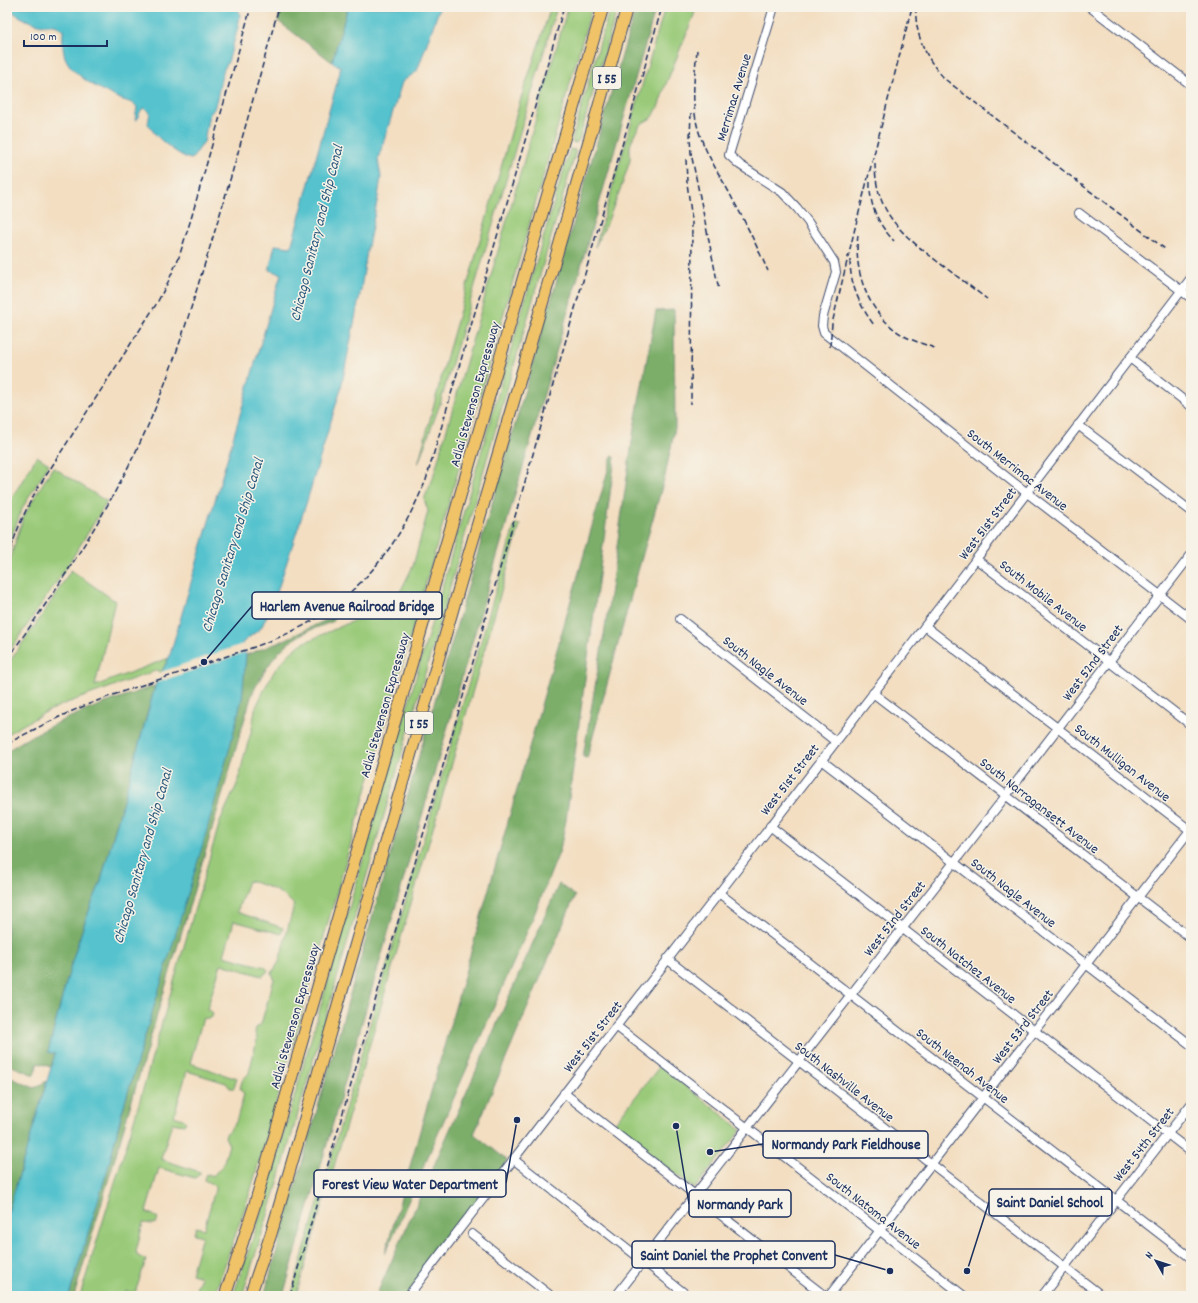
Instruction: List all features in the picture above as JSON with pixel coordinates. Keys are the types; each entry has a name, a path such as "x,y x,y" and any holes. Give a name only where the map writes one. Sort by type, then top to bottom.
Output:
{"highway":[{"name":"Adlai Stevenson Expressway","path":"224,1296 235,1266 293,1071 603,7"},
{"name":"I 55","path":"250,1296 271,1234 460,581 557,253 627,7"},
{"path":"258,1296 271,1234"},
{"path":"221,1296 235,1266"}],"street":[{"name":"Merrimac Avenue","path":"774,7 729,155 740,165 782,192 808,222 834,262 836,272 823,316 822,326 824,333 830,339"},
{"path":"1090,7 1191,85"},
{"path":"1079,213 1191,298"},
{"name":"West 51st Street","path":"411,1295 513,1159 925,626 1191,278"},
{"name":"South Merrimac Avenue","path":"830,339 1026,493 1191,619"},
{"path":"1130,358 1191,406"},
{"path":"1078,425 1191,512"},
{"name":"West 52nd Street","path":"616,1296 1006,796 1191,555"},
{"name":"South Mobile Avenue","path":"976,559 1191,725"},
{"name":"South Nagle Avenue","path":"680,618 835,741"},
{"name":"South Mulligan Avenue","path":"925,626 1191,830"},
{"name":"South Narragansett Avenue","path":"873,693 1191,938"},
{"name":"South Nagle Avenue","path":"821,760 1191,1045"},
{"name":"South Natchez Avenue","path":"770,826 1191,1152"},
{"name":"West 53rd Street","path":"829,1296 1191,830"},
{"name":"South Neenah Avenue","path":"719,893 1191,1258"},
{"name":"South Nashville Avenue","path":"667,959 1102,1296"},
{"name":"South Natoma Avenue","path":"616,1026 964,1296"},
{"path":"564,1093 825,1296"},
{"name":"West 54th Street","path":"1042,1296 1191,1104"},
{"path":"513,1159 688,1296"},
{"path":"472,1234 551,1296"}],"green space":[{"path":"282,7 348,7 332,62 278,21"},
{"path":"551,7 557,7 440,404 418,464 448,352 521,98"},
{"path":"568,7 592,7 250,1193 214,1296 193,1296 201,1277 191,1274 202,1236 194,1234 196,1227 204,1229 216,1186 204,1180 206,1174 213,1176 223,1165 229,1145 225,1137 236,1122 244,1094 240,1089 242,1081 249,1073 257,1039 255,1032 256,1028 261,1024 274,979 272,973 279,962 294,905 279,892 261,884 248,881 237,912 283,928 281,934 234,921 224,956 265,967 268,970 262,976 221,964 207,1009 213,1013 212,1017 209,1019 203,1018 190,1063 237,1078 234,1088 230,1088 226,1083 187,1071 174,1116 183,1119 186,1122 184,1125 172,1123 161,1159 200,1172 200,1174 195,1178 159,1168 146,1212 152,1214 158,1219 156,1223 143,1223 136,1252 138,1256 146,1260 135,1293 126,1291 124,1296 80,1296 135,1117 220,821 239,780 252,729 255,709 275,670 289,654 301,644 371,613 386,604 401,590 413,566 428,511 424,499 432,481"},
{"path":"610,7 618,7 579,140 576,143 572,142 572,140"},
{"path":"636,7 656,7 283,1296 264,1296 363,949"},
{"path":"665,7 696,7 659,105 653,117 641,124 634,135 630,146 630,160 623,182 607,223 595,247"},
{"path":"570,149 575,150 575,154 275,1193 242,1296 233,1296 256,1229"},
{"path":"674,310 675,428 665,476 587,758 583,757 607,616 634,428 656,311"},
{"path":"37,456 49,464 23,507 7,548 7,506"},
{"path":"612,456 615,457 566,820 560,850 530,925 385,1254"},
{"path":"53,467 107,502 66,568 7,655 7,573 23,518"},
{"path":"515,524 520,525 453,760 296,1296 291,1296"},
{"path":"71,570 115,601 95,686 169,658 159,673 158,670 64,704 44,713 7,734 7,665 45,611"},
{"path":"333,618 334,621 302,634 286,645 272,660 252,694 74,1296 69,1296 108,1168 122,1112 242,698 246,655 280,642"},
{"path":"155,686 100,884 91,904 65,988 48,1052 55,1054 51,1067 38,1063 34,1075 7,1064 7,751 24,740 78,714"},
{"path":"559,884 575,896 474,1134 507,1160 502,1169 406,1296 376,1296"},
{"path":"660,1066 741,1130 695,1188 613,1125"},
{"path":"7,1076 34,1088 47,1081 7,1216"}],"water":[{"path":"7,7 238,7 240,16 237,31 228,62 221,79 214,109 208,119 204,142 192,159 178,153 155,134 148,124 150,112 144,108 141,110 136,121 136,105 96,87 74,70 64,54 63,30 60,27 30,22 17,15"},
{"name":"Chicago Sanitary and Ship Canal","path":"348,7 440,7 417,71 402,82 378,160 381,177 378,197 341,388 306,504 273,604 261,628 242,643 246,655 242,698 229,750 203,844 122,1112 108,1168 69,1296 7,1296 7,1216 55,1054 48,1052 59,1009 77,946 91,904 100,884 156,683 169,658 281,274 269,270 275,245 291,247 340,72 340,66 332,62"}],"pier":[{"path":"243,644 246,652 156,683 155,680 158,673"}],"railway":[{"path":"7,566 18,527 36,491 157,303 179,257 251,7"},
{"path":"7,659 82,548 132,460 154,412 181,338 210,248 279,7"},
{"path":"7,744 72,711 125,691 246,650 293,631 320,616 339,602 384,556 406,521 426,480 564,7"},
{"path":"290,1296 662,7"},
{"path":"830,347 832,324 855,228 912,7"},
{"path":"916,7 917,27 923,46 939,73 946,80 1165,249"},
{"path":"697,50 694,82 697,126 705,148 747,226 768,271"},
{"path":"691,113 691,153 719,290"},
{"path":"686,159 687,183 692,220 691,404"},
{"path":"875,163 876,180 885,209 902,232 925,252 987,299"},
{"path":"870,182 871,199 876,214 883,228 894,241"},
{"path":"858,235 857,250 861,280 874,306 893,329 906,337 937,349"},
{"path":"850,260 850,269 854,287 860,303 874,325"}],"place":[{"name":"Harlem Avenue Railroad Bridge","path":"204,662"},
{"name":"Forest View Water Department","path":"517,1120"},
{"name":"Normandy Park","path":"676,1126"},
{"name":"Normandy Park Fieldhouse","path":"710,1152"},
{"name":"Saint Daniel the Prophet Convent","path":"890,1271"},
{"name":"Saint Daniel School","path":"967,1271"}]}
